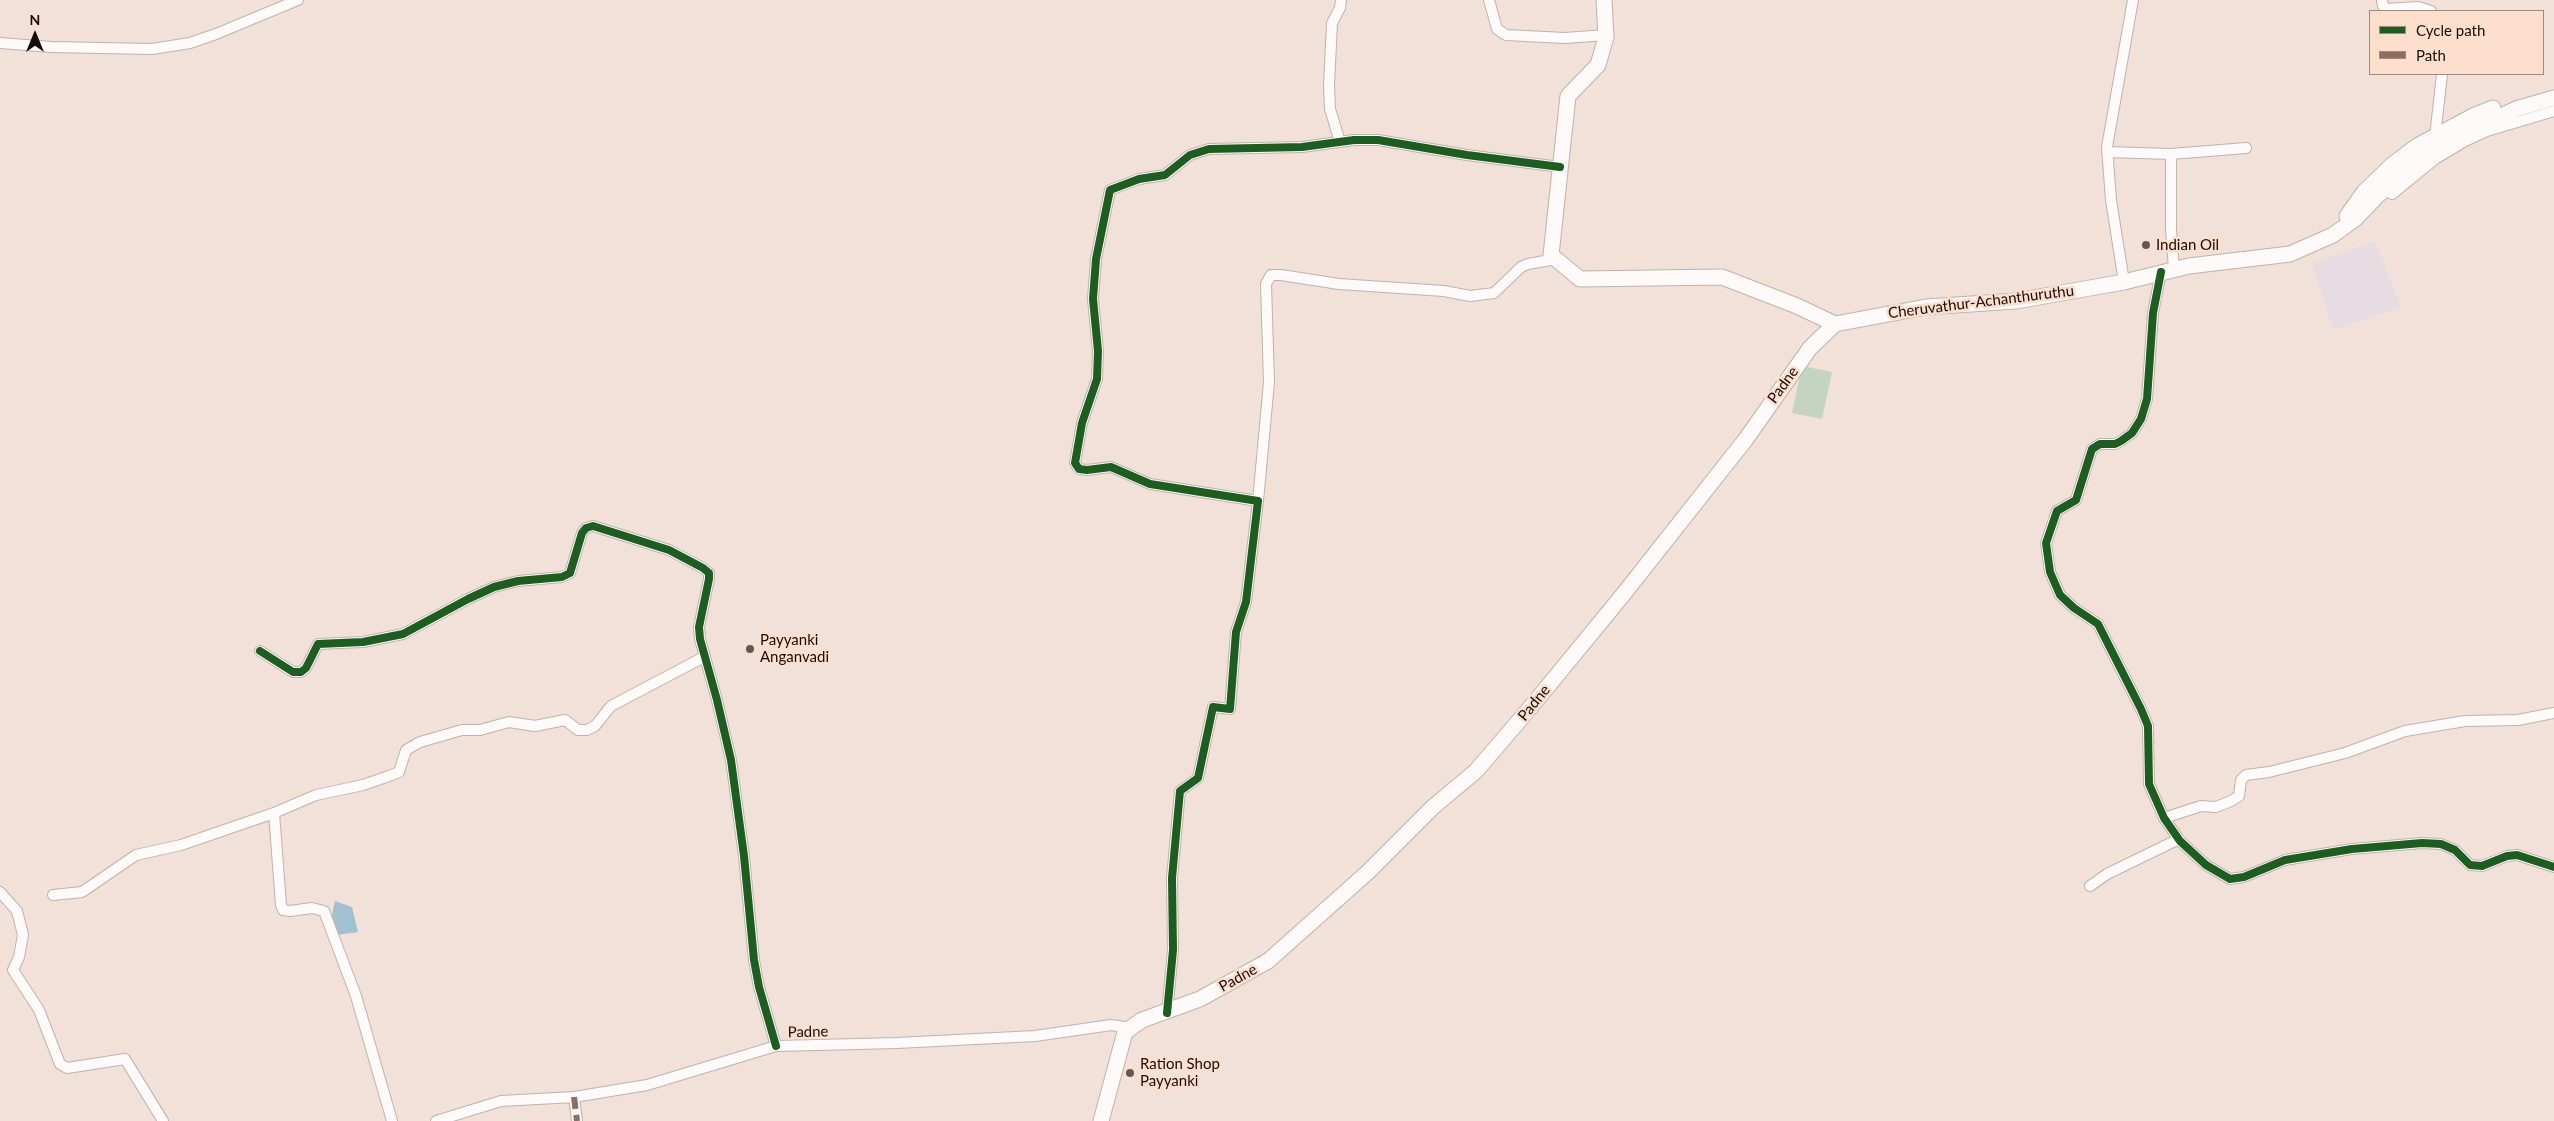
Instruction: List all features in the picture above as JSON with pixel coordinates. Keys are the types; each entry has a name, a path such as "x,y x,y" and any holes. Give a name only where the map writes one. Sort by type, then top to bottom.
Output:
{"main road":[{"path":"1604,0 1606,35 1598,65 1568,96 1551,255 1580,279 1722,277 1797,306 1835,324"},
{"path":"2333,236 2364,192 2392,165 2417,146 2473,116 2534,93 2554,90"},
{"name":"Cheruvathur-Achanthuruthu","path":"1835,324 1904,310 2016,302 2124,282 2168,271 2290,254 2333,236 2432,150 2516,108 2554,98"},
{"name":"Padne","path":"1130,1028 1142,1020 1167,1013 1200,999 1268,961 1368,872 1433,807 1476,770 1530,708 1622,596 1746,439 1810,348 1835,324"},
{"path":"1102,1121 1121,1043 1125,1032 1130,1028"}],"street":[{"path":"0,43 51,47 152,49 199,40 298,0"},
{"path":"1340,142 1330,109 1329,85 1332,22 1340,8 1341,0"},
{"path":"1490,0 1497,30 1506,35 1565,38 1606,35"},
{"path":"2124,282 2111,200 2107,152 2133,0"},
{"path":"2382,0 2383,6 2386,9 2418,7 2428,10"},
{"path":"2434,137 2442,75"},
{"path":"2359,214 2377,206 2435,159 2465,141 2515,121 2554,111"},
{"path":"1258,501 1150,484 1111,467 1087,470 1079,469 1075,463 1082,423 1097,379 1098,351 1093,299 1096,259 1110,190 1139,179 1164,175 1190,155 1209,150 1302,147 1378,140 1467,155 1560,167"},
{"path":"2107,152 2171,154 2246,148"},
{"path":"2171,154 2171,230 2168,271 2153,313 2146,399 2141,419 2132,433 2121,441 2115,444 2100,444 2092,449 2076,500 2057,511 2046,543 2050,572 2060,595 2074,608 2098,624 2141,709 2148,726 2150,784 2164,818 2179,839 2206,864 2230,879 2244,877 2285,860 2352,849 2422,842 2441,844 2455,850 2470,865 2482,866 2507,856 2517,855 2554,867"},
{"path":"1167,1013 1173,950 1172,878 1180,792 1198,778 1213,707 1230,709 1236,632 1246,602 1269,382 1266,284 1271,275 1281,274 1339,284 1444,291 1470,296 1494,293 1528,264 1556,259"},
{"path":"260,651 293,672 301,672 306,668 318,644 363,642 403,634 468,599 494,588 518,581 562,577 570,573 582,533 586,528 593,526 670,550 692,560 708,573 699,627 704,657 717,700 731,760 744,856 754,960 759,987 776,1046"},
{"path":"53,895 82,892 107,877 136,855 181,844 274,813 316,795 363,785 399,772 406,750 410,747 462,730 480,730 509,722 535,726 555,720 565,720 578,730 587,730 595,726 611,706 704,657"},
{"path":"2164,818 2201,806 2216,807 2231,801 2239,796 2241,780 2246,775 2269,772 2345,753 2405,730 2465,721 2518,720 2554,713"},
{"path":"274,813 281,905 283,910 290,912 312,908 324,911 356,996 392,1121"},
{"path":"2090,886 2107,874 2179,839"},
{"path":"0,892 17,911 23,935 19,956 13,970 39,1010 60,1064 67,1068 124,1059 163,1121"},
{"name":"Padne","path":"436,1121 501,1101 574,1097 647,1085 776,1046 897,1044 1035,1036 1111,1025 1130,1028"},
{"path":"574,1097 577,1121"}],"shaded area":[{"path":"2375,241 2401,307 2333,330 2312,263"}],"green space":[{"path":"1802,366 1832,372 1822,419 1792,413"}],"water":[{"path":"335,901 352,907 358,932 336,935 332,915"}],"marked path":[{"path":"574,1097 577,1121"}],"cycle path":[{"path":"1167,1013 1173,950 1172,878 1180,791 1198,778 1213,707 1230,709 1236,632 1246,602 1258,501 1150,484 1111,467 1087,470 1079,469 1075,463 1082,423 1097,379 1098,351 1093,299 1096,259 1110,190 1139,179 1165,175 1190,155 1209,149 1302,147 1354,140 1378,140 1467,155 1560,167"},
{"path":"2161,272 2153,313 2147,399 2141,419 2132,433 2121,441 2115,444 2100,444 2092,449 2076,500 2057,511 2046,543 2050,572 2060,595 2074,608 2098,624 2141,709 2148,726 2149,784 2164,818 2180,841 2206,865 2230,879 2244,877 2285,860 2352,849 2422,843 2441,844 2455,850 2470,865 2482,866 2507,856 2517,855 2554,867"},
{"path":"260,651 293,672 301,672 306,668 318,644 363,642 403,634 494,587 518,581 562,577 570,573 582,533 586,528 593,526 669,550 703,568 709,573 709,579 699,627 700,639 731,760 744,856 754,960 759,987 776,1046"}],"place":[{"name":"Indian Oil","path":"2146,245"},
{"name":"Payyanki Anganvadi","path":"750,649"},
{"name":"Ration Shop Payyanki","path":"1130,1073"}]}
